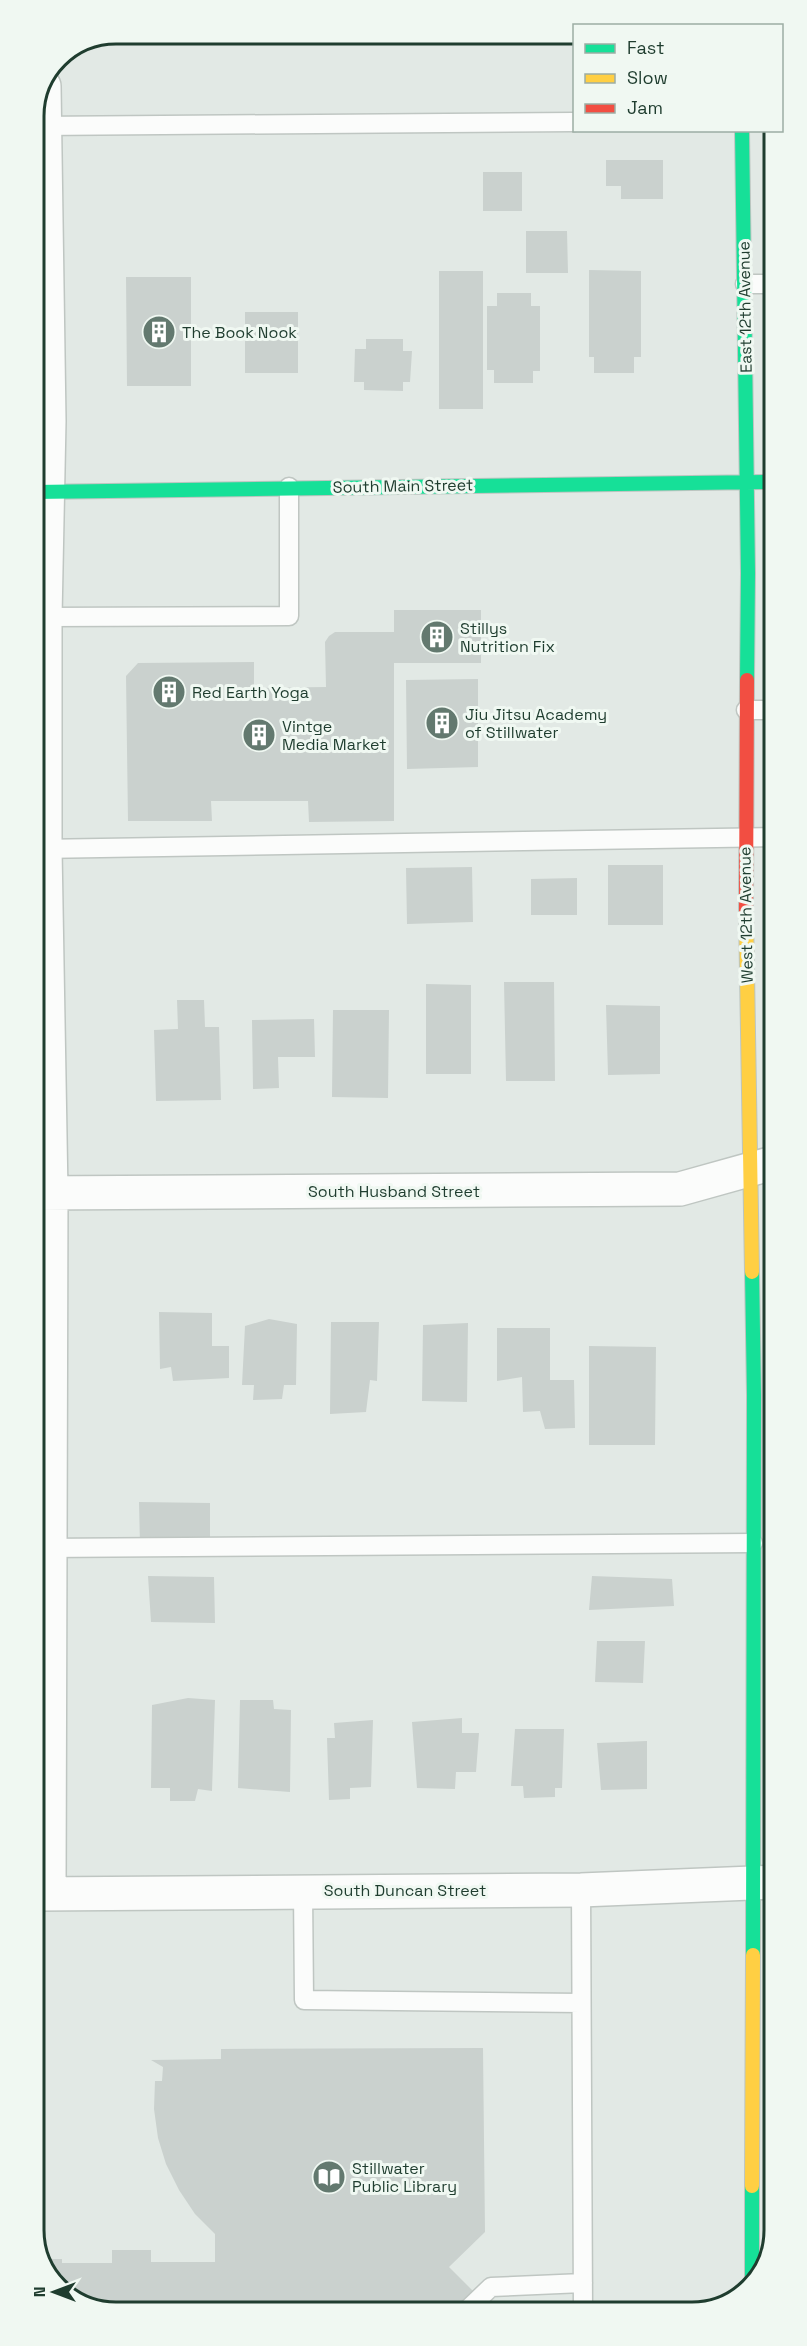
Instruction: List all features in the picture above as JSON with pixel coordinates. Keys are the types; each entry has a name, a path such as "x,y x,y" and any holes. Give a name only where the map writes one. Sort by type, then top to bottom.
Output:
{"main road":[{"name":"East 12th Avenue","path":"742,132 748,483"},
{"name":"South Main Street","path":"44,492 764,482"},
{"name":"West 12th Avenue","path":"748,483 745,837 761,1166 764,1395 753,1543 763,1882 752,2269"}],"street":[{"path":"44,274 49,421 44,460"},
{"path":"44,592 44,663"},
{"name":"South Husband Street","path":"44,1193 680,1189 761,1166"},
{"name":"South Duncan Street","path":"44,1894 581,1890 763,1882"}],"lane":[{"path":"44,126 573,122"},
{"path":"744,284 764,284"},
{"path":"45,617 289,616 289,488"},
{"path":"746,710 764,710"},
{"path":"44,849 764,837"},
{"path":"44,1548 753,1543"},
{"path":"581,1890 583,2302"},
{"path":"303,1891 304,2000 581,2003"},
{"path":"475,2302 491,2287 583,2283"}],"building":[{"path":"606,160 663,160 663,199 621,199 621,186 606,186"},
{"path":"483,172 522,172 522,211 483,211"},
{"path":"526,231 567,231 568,273 526,273"},
{"path":"589,270 641,271 641,357 634,357 634,373 594,373 594,357 589,357"},
{"path":"439,271 483,271 483,409 439,409"},
{"name":"The Book Nook","path":"126,277 191,277 191,386 127,386"},
{"path":"497,293 531,293 531,306 540,306 540,371 533,371 533,383 494,383 494,370 487,370 487,306 497,306"},
{"path":"245,312 298,312 298,373 245,373"},
{"path":"366,339 403,339 403,351 412,351 410,382 403,382 403,391 364,390 364,382 354,382 355,349 366,349"},
{"path":"394,610 481,610 481,663 394,663 394,821 309,822 308,801 211,801 212,821 128,821 126,676 138,663 254,662 254,688 326,687 325,642 329,636 335,632 394,632"},
{"name":"Jiu Jitsu Academy of Stillwater","path":"478,679 478,767 407,769 406,680"},
{"path":"608,865 663,865 663,925 608,925"},
{"path":"472,867 473,922 407,924 406,868"},
{"path":"577,878 577,915 531,915 531,879"},
{"path":"504,982 554,982 555,1081 506,1081"},
{"path":"426,984 471,985 471,1074 426,1074"},
{"path":"177,1000 204,1000 205,1027 219,1027 221,1100 156,1101 154,1030 178,1029"},
{"path":"606,1005 660,1006 660,1074 608,1075"},
{"path":"333,1010 389,1010 388,1098 332,1097"},
{"path":"314,1019 315,1057 278,1057 279,1088 253,1089 252,1020"},
{"path":"159,1312 212,1313 212,1346 229,1346 229,1378 173,1381 171,1367 160,1369"},
{"path":"269,1319 297,1324 296,1385 284,1385 282,1399 253,1400 254,1385 242,1385 245,1326"},
{"path":"331,1322 379,1322 377,1381 370,1380 366,1412 330,1414"},
{"path":"468,1323 467,1402 422,1401 423,1325"},
{"path":"497,1328 550,1328 550,1380 574,1380 575,1428 545,1429 540,1411 523,1412 522,1377 497,1381"},
{"path":"589,1346 656,1347 655,1445 589,1445"},
{"path":"139,1502 210,1503 210,1546 140,1545"},
{"path":"148,1576 214,1577 215,1623 151,1622"},
{"path":"592,1576 672,1579 674,1606 589,1610"},
{"path":"597,1641 645,1641 643,1683 595,1682"},
{"path":"188,1698 215,1700 212,1791 198,1789 195,1801 170,1801 170,1788 151,1788 152,1705"},
{"path":"240,1700 273,1700 274,1709 291,1710 290,1792 238,1788"},
{"path":"462,1718 462,1733 479,1733 476,1772 456,1772 455,1789 417,1788 412,1722"},
{"path":"373,1720 371,1787 350,1788 350,1799 329,1800 327,1738 335,1738 334,1723"},
{"path":"515,1729 564,1729 562,1788 555,1788 555,1797 524,1798 523,1786 511,1786"},
{"path":"647,1741 647,1789 601,1790 597,1743"},
{"name":"Stillwater Public Library","path":"483,2048 485,2232 449,2267 484,2302 111,2302 84,2295 84,2263 112,2263 112,2250 151,2250 151,2262 215,2262 215,2234 195,2214 166,2164 158,2138 154,2109 155,2081 162,2081 163,2067 151,2060 221,2059 221,2049"},
{"name":"Stillwater Public Library","path":"50,2259 62,2259 62,2262 51,2262"}],"traffic: fast":[{"path":"742,132 748,573 747,680"},
{"path":"44,492 764,482"},
{"path":"752,1272 754,1395 753,1955"},
{"path":"752,2186 752,2269"}],"traffic: slow":[{"path":"746,912 752,1272"},
{"path":"752,2186 753,1955"}],"traffic: jam":[{"path":"746,912 747,680"}],"place":[{"name":"The Book Nook","path":"159,332"},
{"name":"Stillys Nutrition Fix","path":"437,637"},
{"name":"Red Earth Yoga","path":"169,692"},
{"name":"Jiu Jitsu Academy of Stillwater","path":"442,723"},
{"name":"Vintge Media Market","path":"259,735"},
{"name":"Stillwater Public Library","path":"329,2177"}]}
